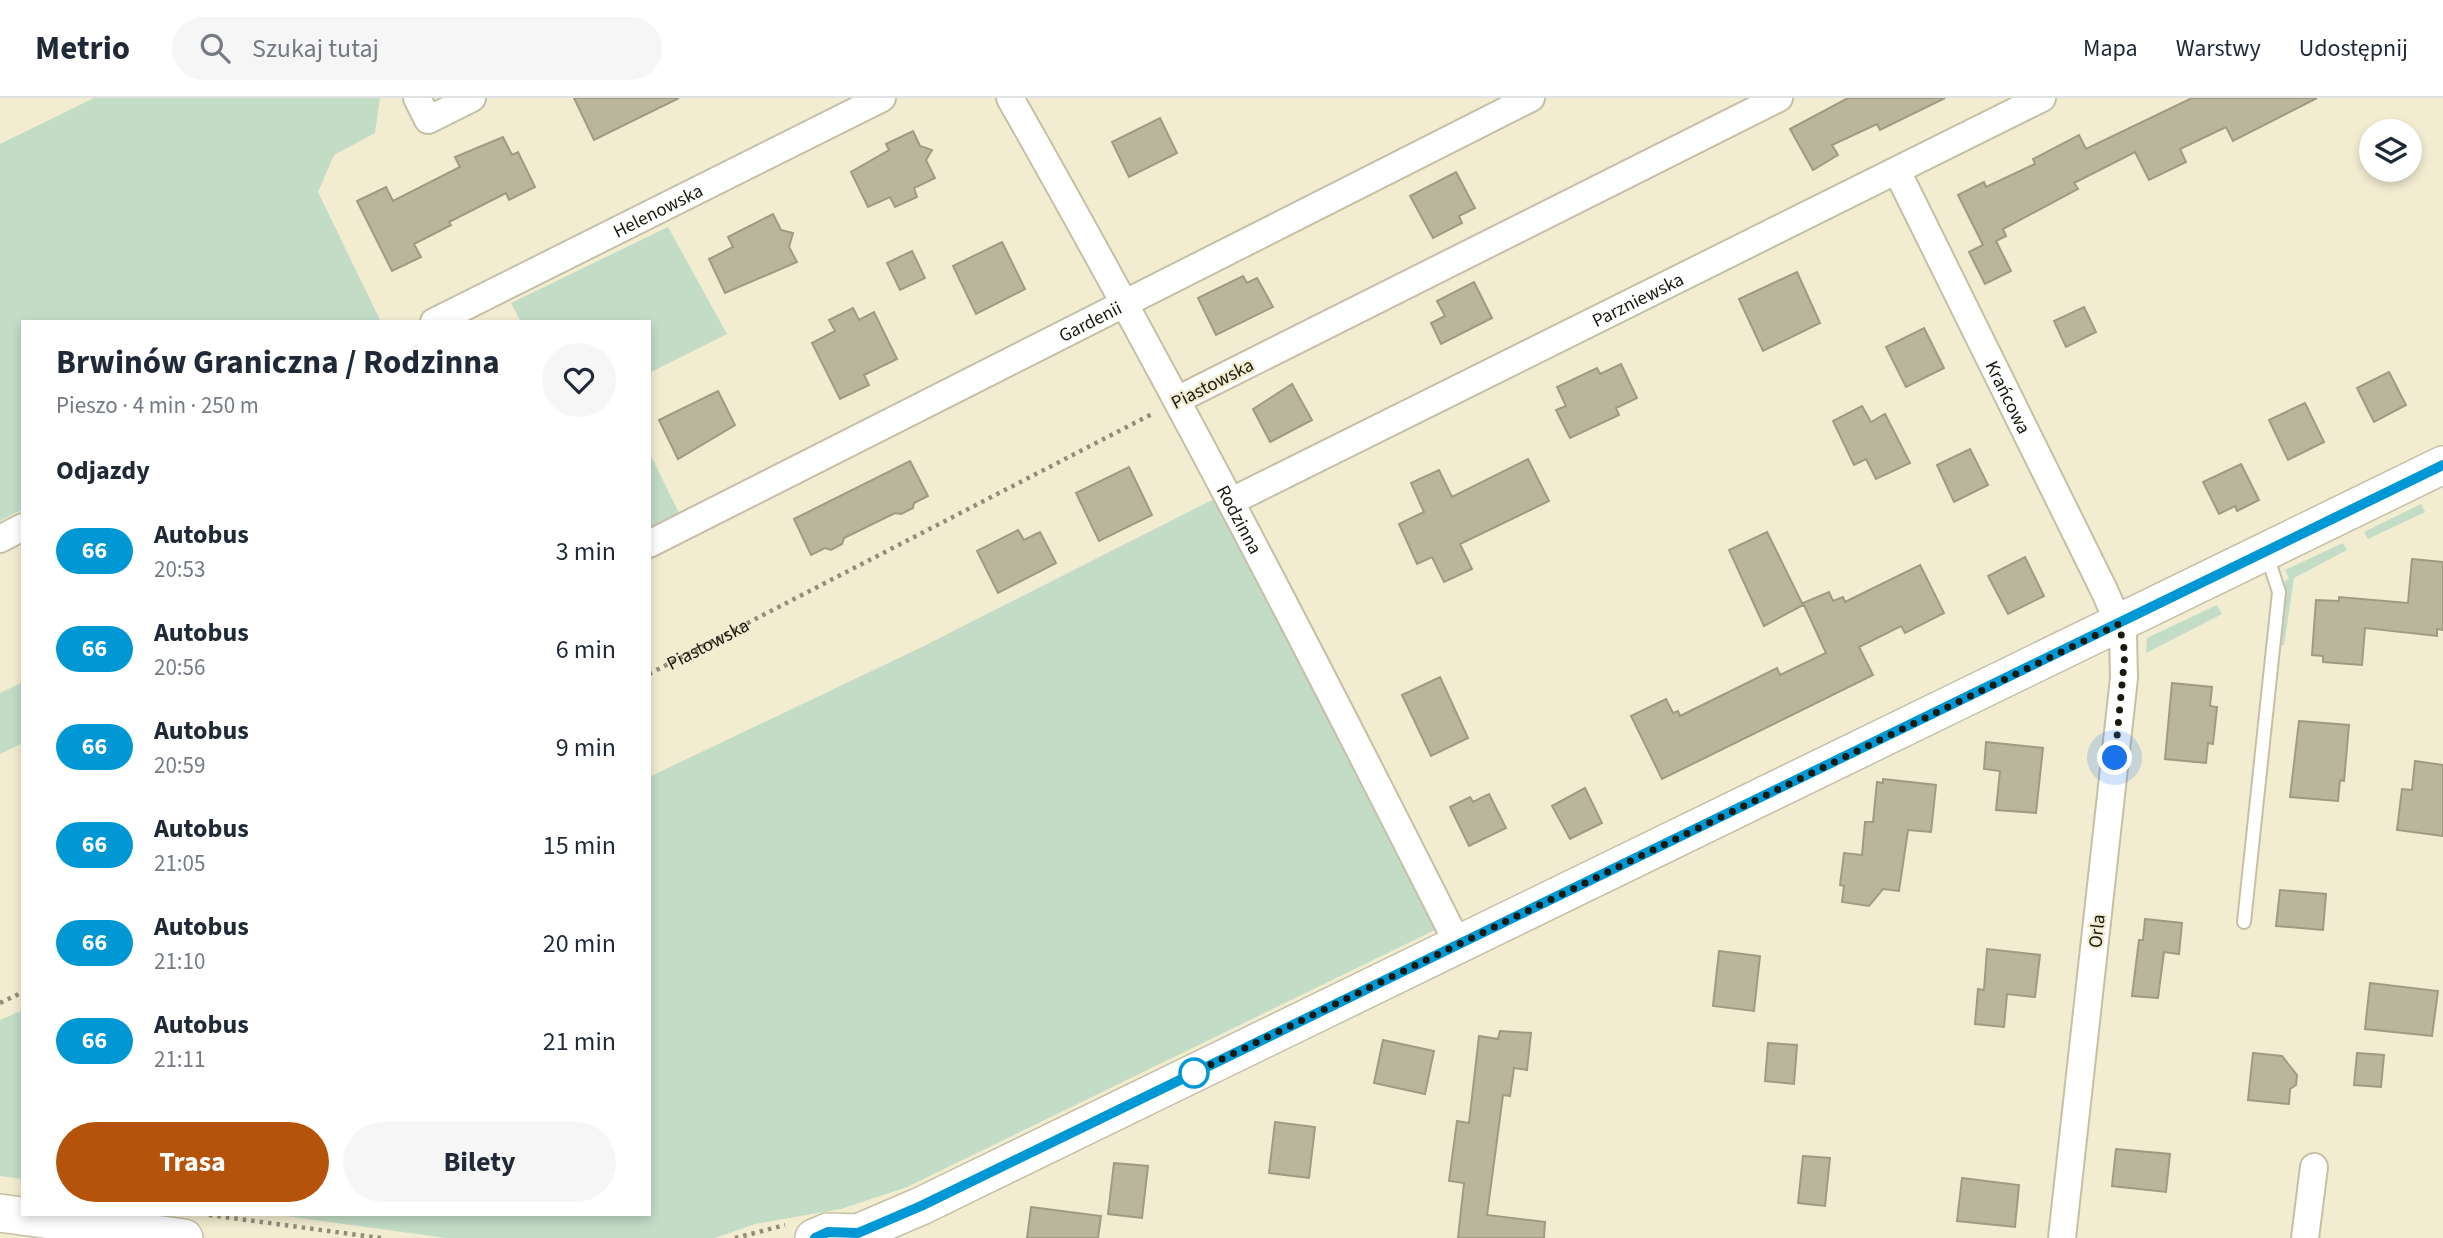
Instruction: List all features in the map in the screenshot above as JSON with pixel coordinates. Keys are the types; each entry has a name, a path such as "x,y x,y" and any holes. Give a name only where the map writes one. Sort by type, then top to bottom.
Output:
{"street":[{"path":"423,109 472,98"},
{"name":"Helenowska","path":"438,320 882,98"},
{"name":"Rodzinna","path":"1010,98 1125,301 1232,501 1459,946"},
{"name":"Gardenii","path":"651,543 1531,98"},
{"name":"Piastowska","path":"1177,400 1779,98"},
{"name":"Parzniewska","path":"1232,501 2042,98"},
{"name":"Krańcowa","path":"1897,171 2119,624"},
{"path":"803,1231 855,1236 921,1206 2443,465"},
{"path":"0,539 21,528"},
{"name":"Orla","path":"2062,1238 2124,678 2124,643 2119,624"},
{"path":"2305,1238 2314,1167"},
{"path":"0,1213 21,1216"},
{"path":"22,1216 184,1238"}],"lane":[{"path":"2244,922 2279,592 2274,569 2265,552"}],"path":[{"name":"Piastowska","path":"651,673 1177,400"},
{"path":"0,1003 21,993"},
{"path":"222,1216 382,1238"},
{"path":"735,1238 803,1231"}],"green space":[{"path":"94,98 380,98 375,133 334,155 318,192 380,320 21,320 21,510 0,521 0,144"},
{"path":"668,227 727,334 651,372 651,320 520,320 511,303"},
{"path":"651,456 680,515 651,529"},
{"path":"1216,498 1441,927 907,1187 841,1209 755,1224 715,1238 446,1238 285,1216 651,1216 651,776 922,647"},
{"path":"2421,504 2425,512 2368,539 2364,532"},
{"path":"2343,543 2347,550 2294,578 2284,645 2281,645 2285,581 2289,578 2285,570"},
{"path":"2217,605 2222,614 2146,653 2147,638"},
{"path":"21,683 21,744 0,754 0,693"},
{"path":"21,1011 21,1179 0,1176 0,1020"}],"building":[{"path":"574,98 679,98 594,140"},
{"path":"1848,98 1945,98 1880,130 1877,124 1832,145 1838,155 1813,170 1790,129"},
{"path":"2192,98 2317,98 2233,141 2226,127 2180,149 2186,162 2149,180 2135,152 2074,183 2078,189 2003,229 2006,236 1996,241 2011,271 1985,284 1969,252 1983,245 1958,195 1984,182 1986,187 2035,164 2033,159 2079,135 2086,149"},
{"path":"1160,118 1177,153 1129,177 1112,142"},
{"path":"913,131 920,146 932,150 926,160 935,178 914,188 917,197 895,207 890,197 868,207 851,172 889,150 886,144"},
{"path":"503,137 512,155 518,152 535,187 509,200 506,193 449,222 451,225 414,244 421,257 392,271 357,201 386,187 393,201 460,167 455,157"},
{"path":"1456,172 1475,208 1459,216 1462,223 1433,238 1410,196"},
{"path":"773,214 781,230 793,233 789,247 797,262 725,293 709,259 733,247 728,237"},
{"path":"1002,242 1025,289 976,314 953,266"},
{"path":"912,251 925,278 900,290 887,263"},
{"path":"1797,272 1820,323 1763,351 1739,299"},
{"path":"1243,276 1247,283 1257,278 1273,307 1216,335 1198,298"},
{"path":"1474,282 1492,318 1441,344 1431,323 1445,316 1437,301"},
{"path":"2084,307 2096,332 2066,347 2054,321"},
{"path":"853,308 859,320 874,312 897,359 864,375 869,385 840,399 812,343 835,331 829,320"},
{"path":"1924,328 1944,368 1906,387 1886,347"},
{"path":"1621,364 1637,398 1616,408 1619,415 1570,438 1556,410 1566,406 1557,387 1597,368 1600,374"},
{"path":"2389,372 2406,405 2374,422 2357,388"},
{"path":"1292,384 1312,420 1270,442 1253,409"},
{"path":"718,391 735,425 678,459 659,420"},
{"path":"2305,403 2324,442 2288,460 2269,420"},
{"path":"1862,406 1871,422 1885,414 1910,463 1876,479 1866,459 1854,465 1833,421"},
{"path":"1970,449 1988,485 1954,502 1937,465"},
{"path":"1528,459 1549,501 1460,544 1472,569 1444,582 1432,557 1417,564 1399,524 1424,512 1411,483 1439,470 1452,497"},
{"path":"910,461 928,496 901,514 895,513 844,538 842,544 831,550 825,548 811,555 794,519"},
{"path":"2241,464 2259,500 2237,511 2235,506 2219,514 2203,482"},
{"path":"1129,467 1152,515 1099,541 1076,493"},
{"path":"1018,530 1024,540 1040,532 1056,563 998,593 977,551"},
{"path":"1767,532 1803,605 1764,626 1729,550"},
{"path":"2025,557 2044,596 2008,614 1988,576"},
{"path":"2412,559 2443,562 2443,630 2437,629 2437,636 2365,628 2362,665 2323,662 2323,656 2312,655 2316,600 2339,601 2339,597 2408,603"},
{"path":"1920,565 1944,613 1905,633 1901,626 1859,647 1873,675 1662,779 1631,716 1666,699 1673,713 1678,711 1680,716 1777,668 1780,675 1826,653 1803,603 1829,592 1833,601 1843,597 1845,602"},
{"path":"1440,677 1468,738 1431,756 1402,695"},
{"path":"2172,683 2212,687 2210,706 2217,707 2213,744 2208,743 2206,763 2165,759"},
{"path":"2299,721 2349,725 2344,781 2340,780 2338,801 2290,797"},
{"path":"1986,742 2043,748 2036,813 1996,810 2000,771 1984,769"},
{"path":"2415,761 2443,765 2443,836 2397,830 2402,789 2412,790"},
{"path":"1883,779 1936,785 1931,832 1908,830 1899,891 1883,889 1869,906 1842,902 1844,886 1840,885 1844,853 1862,855 1865,822 1873,822 1877,782 1883,783"},
{"path":"1585,788 1602,823 1570,839 1552,806"},
{"path":"1489,794 1506,828 1469,846 1450,807 1470,797 1473,802"},
{"path":"2280,890 2326,894 2323,930 2276,926"},
{"path":"2145,919 2182,923 2179,954 2164,952 2158,998 2132,996 2139,940 2143,940"},
{"path":"1987,949 2040,955 2035,997 2007,994 2004,1027 1975,1024 1978,989 1984,990"},
{"path":"1719,951 1760,956 1754,1011 1713,1006"},
{"path":"2370,983 2438,991 2432,1036 2365,1029"},
{"path":"1500,1031 1531,1033 1527,1070 1514,1068 1510,1096 1503,1095 1487,1215 1545,1222 1544,1238 1458,1238 1464,1183 1449,1181 1457,1121 1469,1123 1479,1036 1498,1039"},
{"path":"1383,1040 1434,1051 1425,1094 1374,1083"},
{"path":"1768,1043 1797,1045 1794,1084 1765,1081"},
{"path":"2253,1053 2282,1056 2297,1075 2296,1085 2290,1089 2289,1104 2248,1100"},
{"path":"2357,1053 2384,1055 2381,1087 2354,1085"},
{"path":"1275,1122 1315,1127 1309,1178 1269,1173"},
{"path":"2116,1149 2170,1154 2166,1192 2112,1186"},
{"path":"1803,1156 1830,1158 1825,1206 1798,1203"},
{"path":"1114,1163 1148,1166 1142,1218 1108,1214"},
{"path":"1962,1178 2019,1185 2015,1227 1957,1221"},
{"path":"1031,1207 1101,1216 1098,1238 1027,1238"}],"bus line":[{"name":"66","path":"815,1238 828,1232 858,1233 921,1206 2443,465"}],"route":[{"path":"1194,1073 1191,1074 2119,624 2125,653 2115,758"}]}
